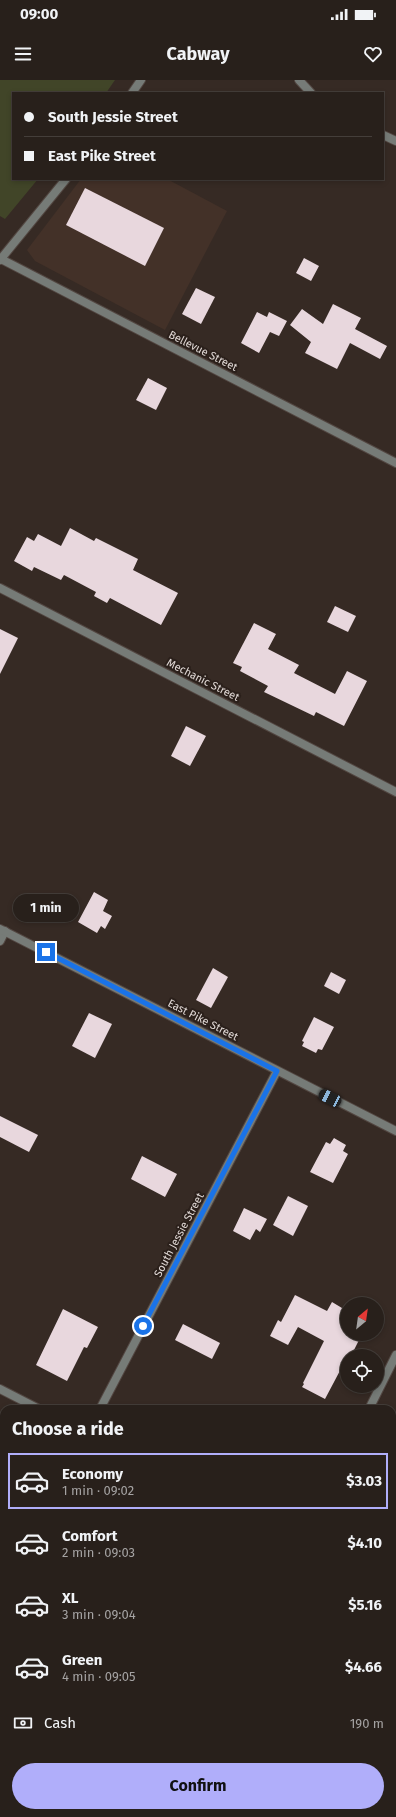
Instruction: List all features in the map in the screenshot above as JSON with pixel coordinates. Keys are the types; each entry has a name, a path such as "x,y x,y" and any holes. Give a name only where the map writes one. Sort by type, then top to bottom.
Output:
{"street":[{"path":"133,92 141,80"},
{"path":"299,80 310,92"},
{"path":"384,135 396,141"},
{"path":"0,260 65,180"},
{"name":"Bellevue Street","path":"0,260 396,462"},
{"name":"Mechanic Street","path":"0,588 396,792"},
{"path":"0,941 3,930"},
{"name":"East Pike Street","path":"3,930 396,1131"},
{"name":"South Jessie Street","path":"102,1405 277,1071"},
{"path":"371,1405 396,1356"},
{"path":"0,1389 31,1405"}],"shaded area":[{"path":"80,180 169,180 227,211 165,330 35,261 27,250"}],"green space":[{"path":"0,80 115,80 107,92 12,92 12,180 37,180 5,219 0,216"}],"building":[{"path":"85,188 164,228 145,266 66,225"},
{"path":"304,258 319,266 311,281 296,273"},
{"path":"196,288 215,297 201,324 182,314"},
{"path":"333,304 361,318 355,329 387,346 380,359 350,343 337,369 305,353 311,342 290,325 302,309 323,324"},
{"path":"257,312 267,317 269,312 287,321 279,336 270,332 259,353 241,343"},
{"path":"148,378 167,388 156,410 136,400"},
{"path":"70,528 94,541 96,538 138,559 133,570 178,593 161,625 110,598 107,603 94,596 96,592 64,575 61,580 34,567 32,571 14,561 27,537 34,541 38,534 61,546"},
{"path":"335,606 356,616 348,632 327,622"},
{"path":"254,623 276,634 268,649 299,665 294,673 335,694 347,671 367,681 344,726 316,712 314,716 264,692 268,686 240,671 242,667 233,663"},
{"path":"0,629 18,638 0,674"},
{"path":"186,726 206,736 190,766 171,756"},
{"path":"94,892 108,900 103,911 112,916 105,929 101,926 97,933 78,922"},
{"path":"213,968 228,977 211,1008 196,1000"},
{"path":"331,972 346,980 339,994 324,986"},
{"path":"89,1013 112,1024 95,1058 72,1046"},
{"path":"314,1017 334,1027 322,1050 318,1049 316,1053 302,1046 304,1042 302,1041"},
{"path":"0,1116 38,1135 29,1152 0,1137"},
{"path":"334,1138 346,1145 343,1151 348,1154 333,1183 310,1172 326,1142 330,1144"},
{"path":"142,1156 177,1174 165,1197 131,1179"},
{"path":"288,1196 308,1206 293,1236 273,1225"},
{"path":"244,1208 267,1219 260,1232 256,1229 250,1240 233,1231"},
{"path":"295,1295 327,1311 332,1302 340,1307 340,1341 358,1341 354,1349 340,1349 340,1371 325,1399 302,1387 324,1341 298,1327 288,1345 270,1336 278,1320 281,1322"},
{"path":"63,1309 98,1327 87,1348 84,1347 67,1381 36,1365"},
{"path":"183,1324 220,1343 212,1359 175,1340"}],"route":[{"path":"46,952 277,1071 143,1326"}]}
